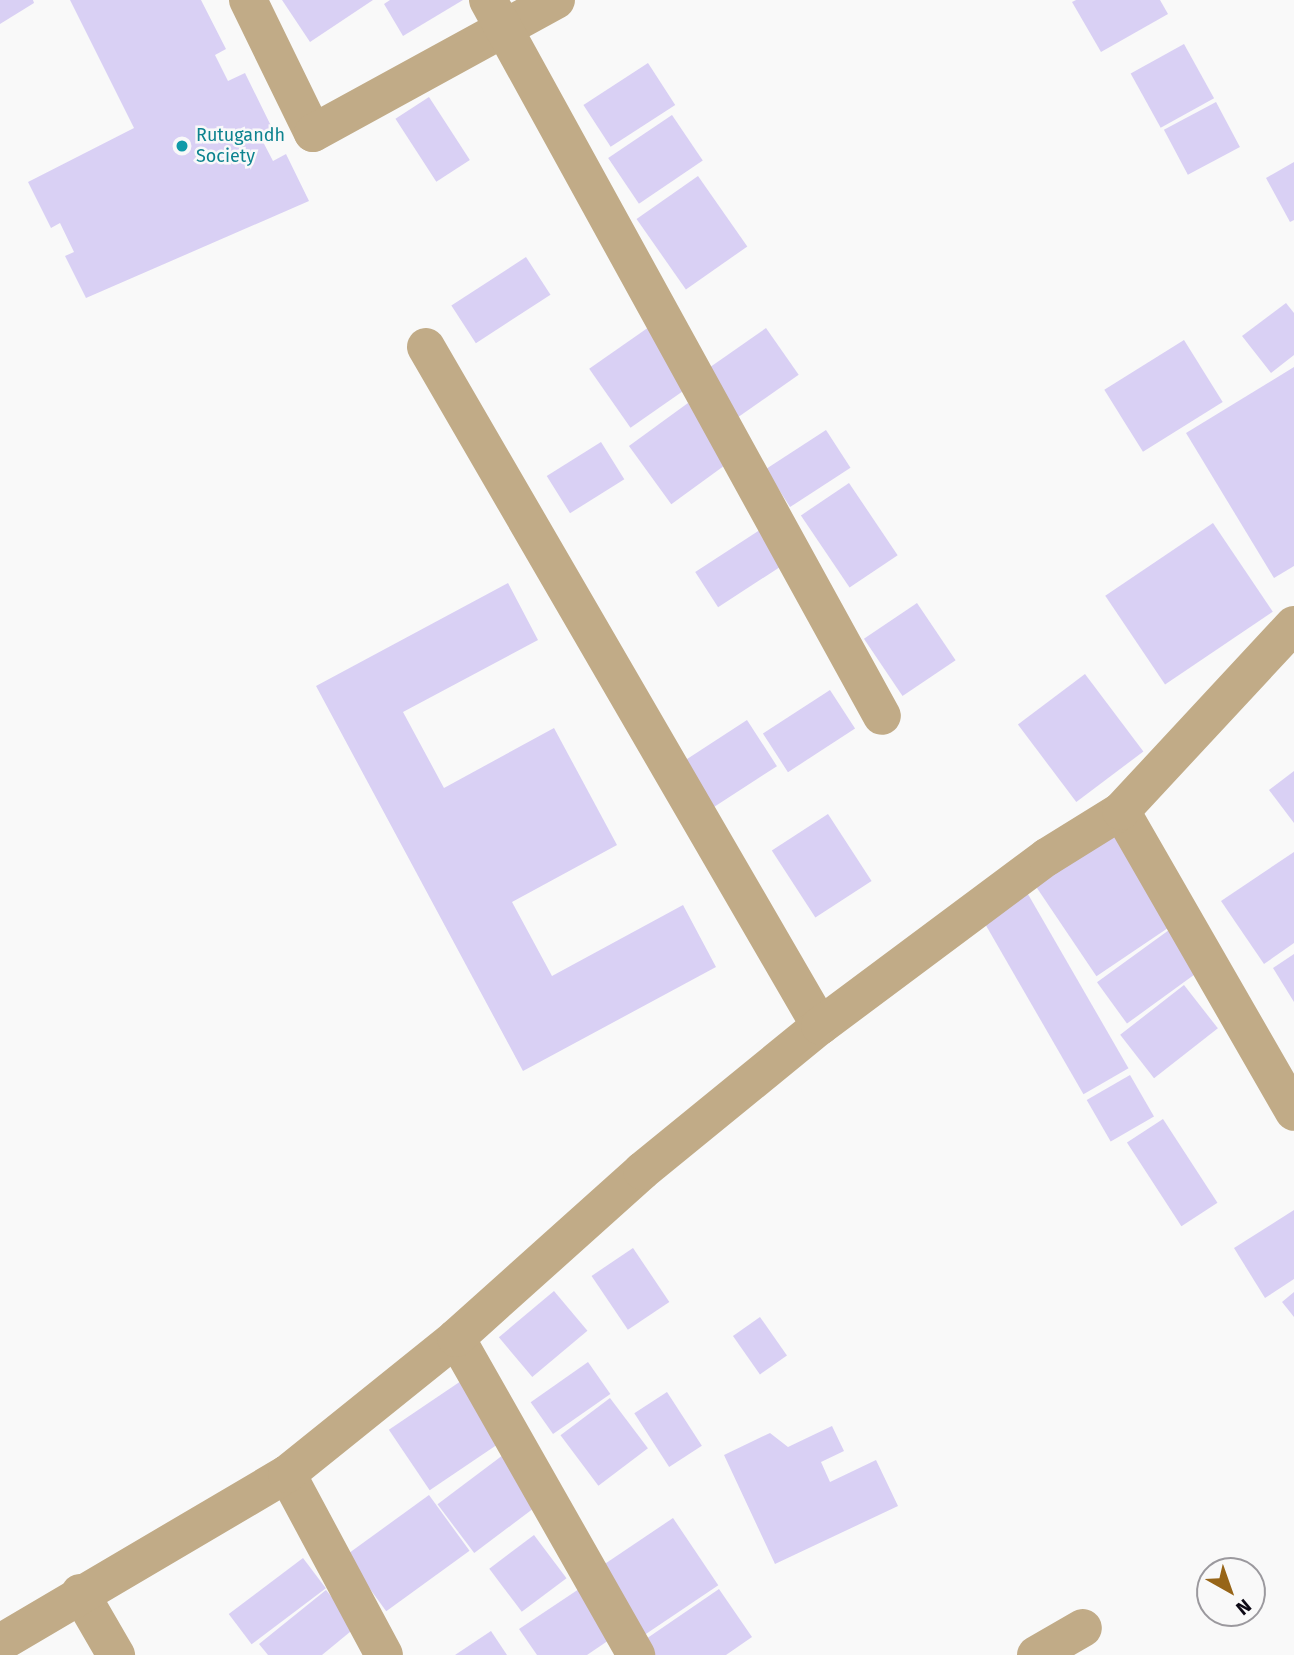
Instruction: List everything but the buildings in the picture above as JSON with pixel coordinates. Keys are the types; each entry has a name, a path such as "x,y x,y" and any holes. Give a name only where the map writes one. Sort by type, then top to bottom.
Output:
{"street":[{"path":"248,0 313,133 496,14 556,0"},
{"path":"496,14 882,716"},
{"path":"426,347 820,1026"},
{"path":"0,1643 80,1592 287,1474 456,1338 642,1171 820,1026 1047,858 1121,811 1294,626"},
{"path":"1121,811 1294,1112"},
{"path":"456,1338 636,1655"},
{"path":"287,1474 384,1655"},
{"path":"80,1592 116,1655"},
{"path":"1036,1655 1083,1628"}],"place":[{"name":"Rutugandh Society","path":"182,146"}]}
